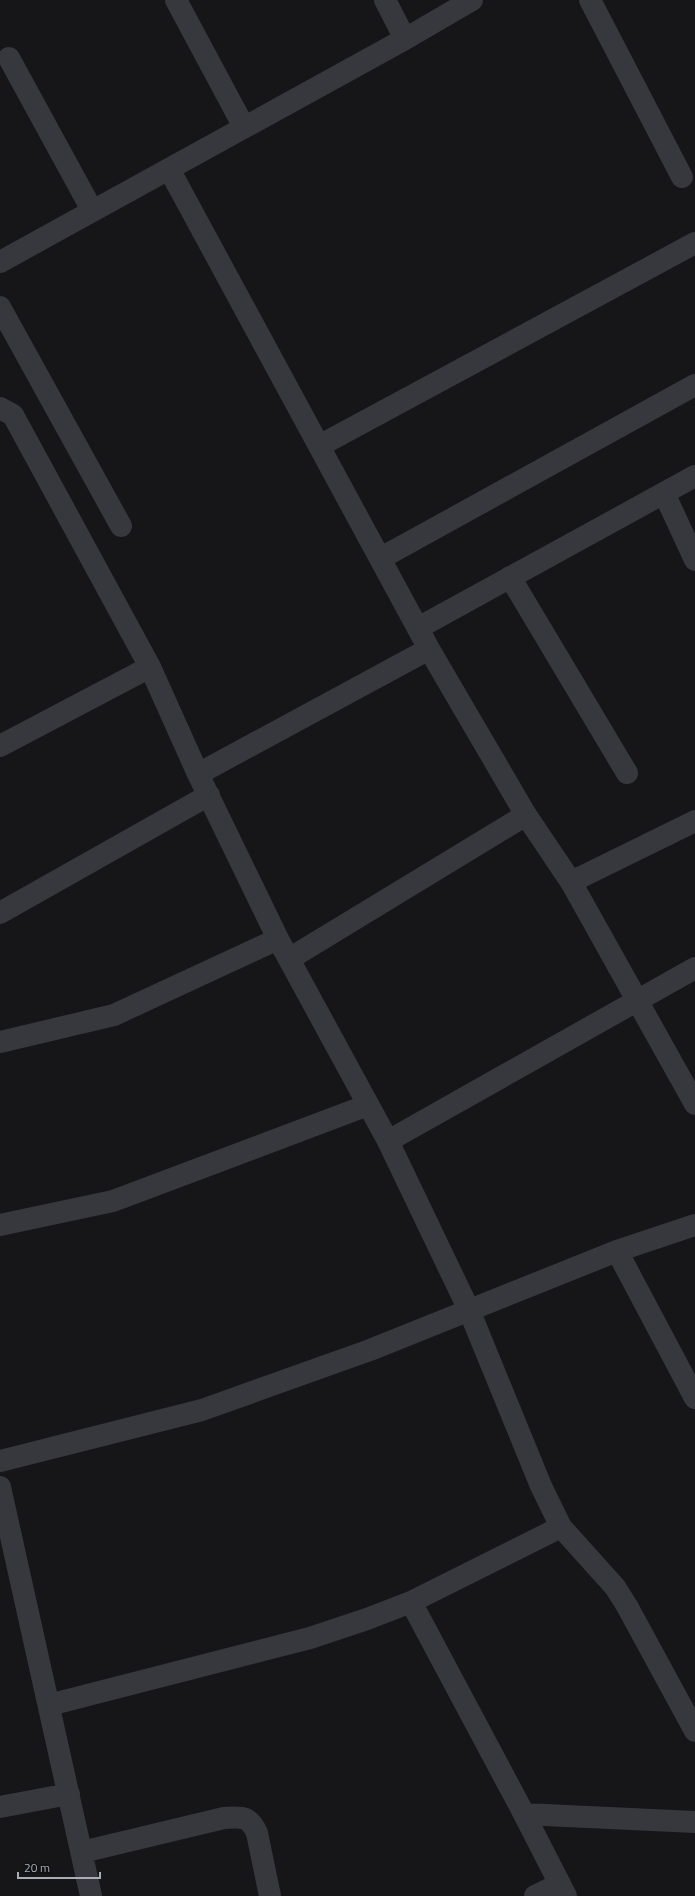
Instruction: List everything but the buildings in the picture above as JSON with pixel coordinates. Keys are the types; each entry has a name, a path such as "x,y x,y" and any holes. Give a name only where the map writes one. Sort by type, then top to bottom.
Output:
{"street":[{"path":"176,0 244,127"},
{"path":"385,0 405,39"},
{"path":"0,262 405,39 472,0"},
{"path":"590,0 682,177"},
{"path":"9,58 92,210"},
{"path":"169,169 319,446 382,558 429,649 526,815 571,882 695,1102"},
{"path":"319,446 695,243"},
{"path":"0,307 121,526"},
{"path":"382,558 695,385"},
{"path":"0,408 13,416 150,667 198,774 288,959 388,1141 469,1310 541,1486 561,1527 615,1587 627,1606 695,1731"},
{"path":"418,628 695,476"},
{"path":"664,493 695,560"},
{"path":"510,577 627,773"},
{"path":"198,774 429,649"},
{"path":"0,746 150,667"},
{"path":"0,913 209,795"},
{"path":"288,959 526,815"},
{"path":"571,882 695,821"},
{"path":"0,1042 114,1015 278,939"},
{"path":"388,1141 695,968"},
{"path":"0,1226 113,1201 368,1105"},
{"path":"0,1461 202,1410 370,1350 617,1251 695,1226"},
{"path":"617,1251 695,1398"},
{"path":"0,1487 91,1896"},
{"path":"49,1705 310,1638 411,1602 561,1527"},
{"path":"411,1602 563,1890 535,1896"},
{"path":"0,1807 69,1794"},
{"path":"524,1814 695,1822"},
{"path":"82,1852 224,1818 238,1817 248,1819 254,1826 257,1833 270,1896"}]}
